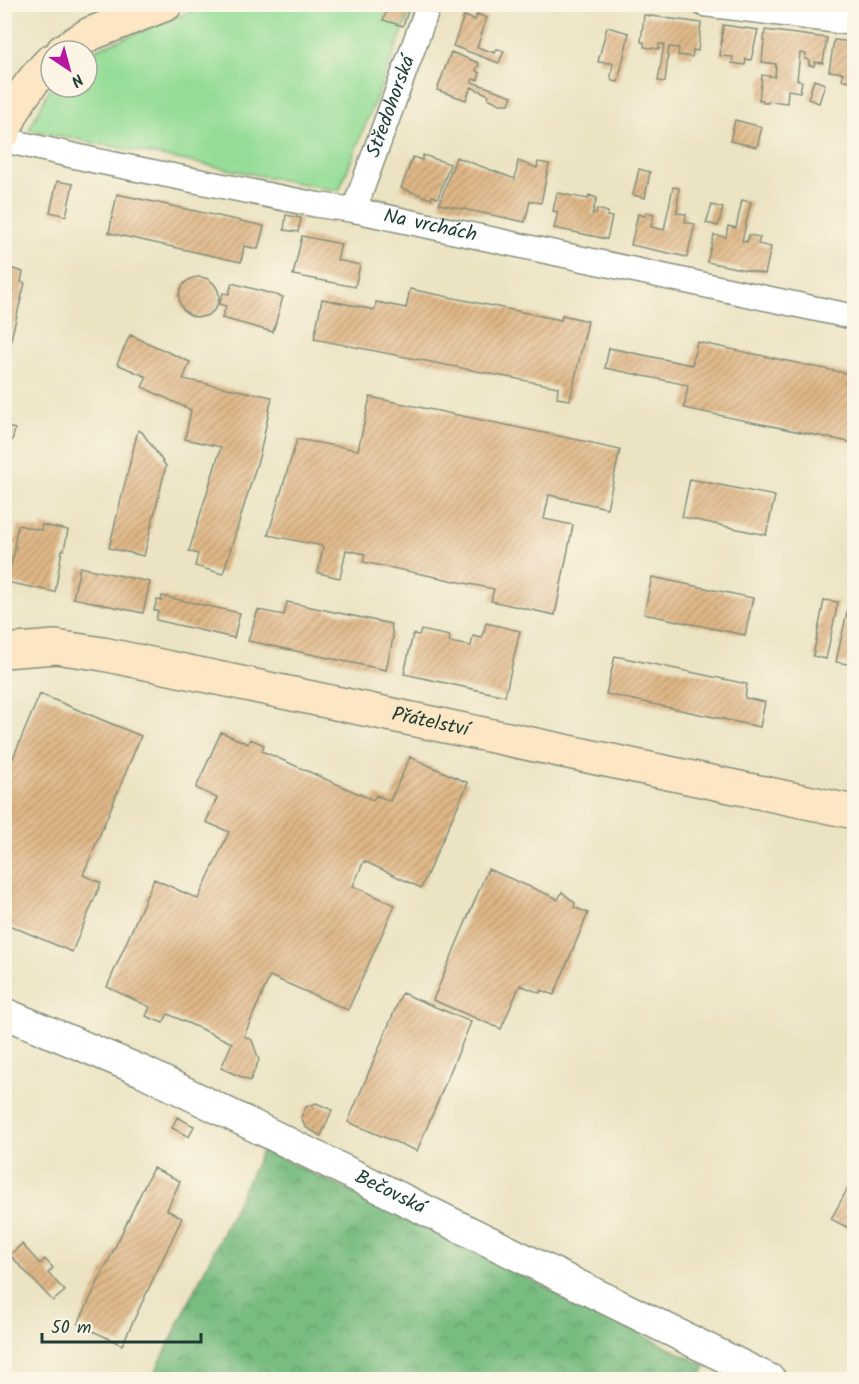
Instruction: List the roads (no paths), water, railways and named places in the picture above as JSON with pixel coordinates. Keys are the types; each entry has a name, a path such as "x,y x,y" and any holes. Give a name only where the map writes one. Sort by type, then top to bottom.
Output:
{"main road":[{"path":"82,39 166,4"},
{"path":"4,132 20,96 39,72"},
{"name":"Přátelství","path":"4,651 56,647 103,654 855,812"}],"street":[{"name":"Středohorská","path":"354,210 429,4"},
{"path":"704,4 855,22"},
{"name":"Na vrchách","path":"4,140 97,161 318,205 354,210 855,317"},
{"name":"Bečovská","path":"4,1012 142,1071 771,1380"}]}
